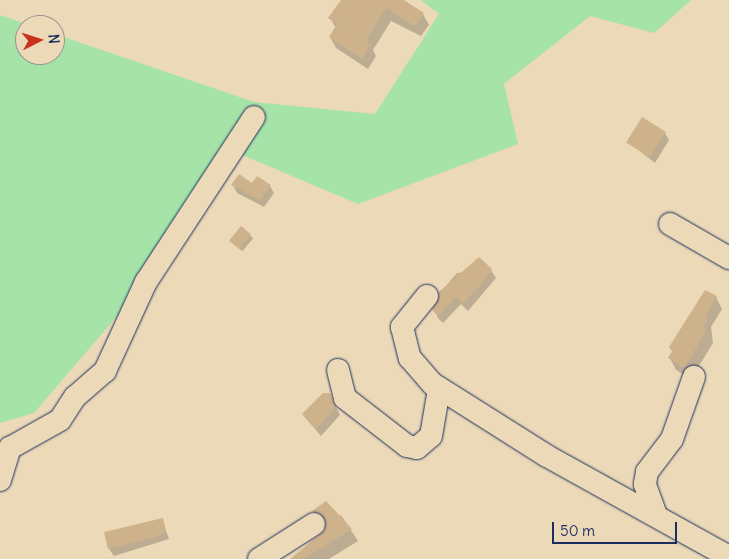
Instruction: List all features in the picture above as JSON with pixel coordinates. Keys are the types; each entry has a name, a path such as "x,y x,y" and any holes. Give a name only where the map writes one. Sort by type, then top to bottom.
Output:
{"street":[{"path":"0,480 10,448 60,420 75,396 105,371 146,282 254,117"},
{"path":"670,224 729,258"},
{"path":"427,296 402,327 403,344 439,389 547,456 729,557"},
{"path":"338,370 345,398 407,446 417,448 431,436 439,389"},
{"path":"656,515 645,484 647,472 672,439 694,377"},
{"path":"259,559 314,524"}],"green space":[{"path":"421,0 691,0 654,33 590,16 504,84 518,144 358,204 235,152 131,300 34,413 0,423 0,15 15,20 15,65 65,65 65,37 254,102 375,114 439,14"}],"building":[{"path":"341,0 404,0 424,13 415,26 386,8 366,41 371,44 362,59 329,37 337,24 328,18"},
{"path":"642,117 666,132 650,157 626,142"},
{"path":"239,174 252,183 257,176 271,185 260,200 231,185"},
{"path":"241,226 251,234 239,249 229,241"},
{"path":"479,257 492,269 484,281 463,304 456,297 438,316 432,310 439,292"},
{"path":"705,290 717,296 705,317 708,318 703,327 707,330 684,368 668,358 672,351 669,347"},
{"path":"323,393 330,393 336,407 316,429 302,414"},
{"path":"326,501 352,529 304,559 290,559 325,530 325,517 312,511"},
{"path":"163,518 166,531 157,537 108,549 104,532"}]}
